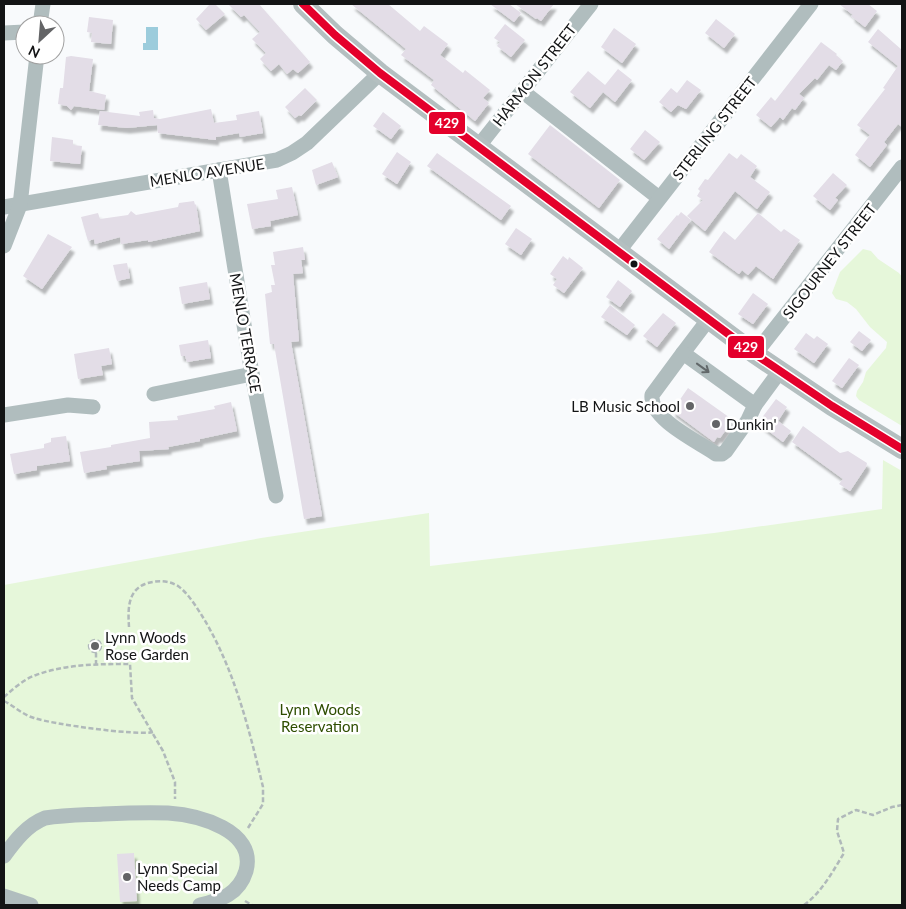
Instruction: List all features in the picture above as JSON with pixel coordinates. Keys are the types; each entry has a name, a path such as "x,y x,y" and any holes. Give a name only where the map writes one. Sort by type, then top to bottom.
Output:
{"main road":[{"path":"303,4 335,35 380,73 708,320 832,406 902,449"}],"street":[{"name":"HARMON STREET","path":"478,147 590,4"},
{"name":"STERLING STREET","path":"618,252 811,4"},
{"path":"4,246 20,204 36,65"},
{"name":"MENLO AVENUE","path":"4,207 65,195 269,162 292,153 312,138 380,73"},
{"path":"522,92 659,198"},
{"name":"MENLO TERRACE","path":"219,170 252,374 276,496"},
{"name":"SIGOURNEY STREET","path":"755,354 901,170"},
{"path":"708,320 653,392 653,405 667,422 716,454 725,452 748,420 755,405 780,371"},
{"path":"683,353 755,405"},
{"path":"154,394 252,374"},
{"path":"4,415 68,405 93,408"},
{"path":"4,856 25,831 36,822 45,818 145,812 174,814 202,819 219,826 239,839 244,846 248,858 242,882 234,892 223,899 200,905"},
{"path":"4,896 31,905"}],"path":[{"path":"128,627 130,599 136,589 150,582 166,581 183,591 198,609 214,636 236,686 263,787 263,804 239,839"},
{"path":"95,640 100,642 102,646 96,652 91,651 89,647 90,642 95,640"},
{"path":"96,652 96,664"},
{"path":"153,732 138,733 33,718 4,699 22,682 35,675 71,666 130,664 132,698 153,732 163,751 175,782 174,814"},
{"path":"804,905 813,898 844,853 836,832 838,820 856,810 873,815 892,807 902,806"}],"green space":[{"path":"863,249 871,251 878,259 902,277 902,426 859,400 856,396 866,372 886,348 887,342 870,327 856,309 847,302 836,299 832,293 840,272"},
{"name":"Lynn Woods Reservation","path":"883,460 902,471 902,905 4,905 4,585 261,538 429,513 430,566 714,533 882,509"}],"water":[{"path":"146,27 158,27 158,50 143,50 143,43 146,43"}],"building":[{"path":"210,4 215,4 225,14 206,30 196,19"},
{"path":"228,4 259,4 310,62 298,73 293,69 287,74 279,64 271,71 260,59 266,53 252,39 260,32 244,15 241,17"},
{"path":"351,4 388,4 420,31 424,26 448,44 440,55 463,73 465,70 490,90 483,98 489,103 475,121 431,85 434,80 401,55 406,49"},
{"path":"490,4 509,4 521,13 514,22"},
{"path":"515,4 554,4 541,21"},
{"path":"839,4 868,4 877,11 865,27"},
{"path":"89,17 113,20 111,44 91,42 92,33 87,32"},
{"path":"716,19 735,34 724,48 705,33"},
{"path":"505,24 525,40 511,57 497,46 500,42 494,38"},
{"path":"614,28 636,44 622,63 601,47"},
{"path":"878,29 902,50 902,127 898,124 884,142 887,145 870,167 855,155 870,135 857,125 885,89 883,88 898,66 868,42"},
{"path":"821,42 843,61 836,70 829,65 817,80 815,78 799,94 804,98 795,110 792,108 783,120 780,117 771,127 756,115 771,97 775,101"},
{"path":"66,57 93,59 89,91 106,95 104,110 74,106 71,110 67,106 58,104 60,88 63,88"},
{"path":"618,69 632,80 615,102 603,92 590,108 570,92 588,71 605,85"},
{"path":"687,80 701,90 686,109 678,105 671,112 659,102 671,88 677,93"},
{"path":"305,88 317,100 301,116 299,115 295,118 285,107"},
{"path":"211,109 214,123 237,120 236,115 259,111 263,133 240,137 239,133 216,137 216,140 158,133 157,125 127,128 98,125 100,111 140,116 139,112 153,110 154,118 160,119"},
{"path":"383,112 401,126 391,139 373,126"},
{"path":"550,125 620,180 599,208 528,154"},
{"path":"645,130 660,142 644,160 630,149"},
{"path":"52,137 73,140 73,145 82,146 80,164 50,161"},
{"path":"397,152 411,162 397,184 382,174"},
{"path":"437,153 511,206 501,220 427,166"},
{"path":"729,153 737,159 741,154 757,166 750,177 770,192 757,209 735,191 705,231 687,216 703,200 697,196 700,191 698,189 705,179 708,180"},
{"path":"332,162 338,177 316,185 312,170"},
{"path":"833,173 847,185 835,198 838,200 830,210 813,196"},
{"path":"292,187 298,215 270,221 271,226 252,229 247,204 278,199 276,190"},
{"path":"194,201 200,231 148,242 148,240 121,244 120,237 95,244 94,239 88,241 81,217 98,213 100,219 128,215 131,211 136,215 178,207 179,203"},
{"path":"681,212 691,220 669,249 657,239"},
{"path":"758,213 781,232 784,229 800,240 773,279 756,266 748,275 742,270 739,274 709,252 724,231 735,240"},
{"path":"516,228 532,239 521,255 505,244"},
{"path":"48,234 72,247 42,289 23,276"},
{"path":"303,247 305,260 301,260 303,273 293,274 299,341 291,342 322,516 304,519 274,344 270,344 265,294 272,292 271,285 275,285 271,265 275,265 273,252"},
{"path":"563,256 568,260 569,257 583,268 564,293 553,285 557,279 550,274"},
{"path":"127,263 130,278 117,281 113,265"},
{"path":"618,280 632,291 620,307 606,297"},
{"path":"207,282 210,299 182,304 179,287"},
{"path":"753,293 768,304 753,324 738,314"},
{"path":"610,305 635,325 627,335 601,317"},
{"path":"663,313 676,323 657,347 643,336"},
{"path":"859,331 871,340 862,351 850,342"},
{"path":"806,333 814,339 817,336 828,344 814,363 794,349"},
{"path":"208,340 211,358 187,362 185,356 181,356 179,345"},
{"path":"109,348 112,364 101,366 103,375 78,379 74,354"},
{"path":"849,358 859,365 842,388 832,381"},
{"path":"688,388 733,420 720,438 717,437 714,442 672,411"},
{"path":"776,399 787,407 778,421 791,431 783,442 758,423"},
{"path":"231,402 237,431 168,447 169,449 139,451 140,461 106,466 107,469 84,473 80,452 150,438 149,422 178,420 177,416 215,409 214,406"},
{"path":"803,426 840,453 848,451 867,463 850,491 839,484 843,479 792,442"},
{"path":"66,436 70,461 37,466 37,470 14,474 10,454 44,448 44,444 51,442 51,438"},
{"name":"Lynn Special Needs Camp","path":"134,853 137,901 120,902 117,854"}],"transit line":[{"name":"429","path":"303,4 335,35 380,73 755,354 832,406 902,449"}],"place":[{"name":"LB Music School","path":"690,406"},
{"name":"Dunkin'","path":"716,424"},
{"name":"Lynn Woods Rose Garden","path":"95,646"},
{"name":"Lynn Special Needs Camp","path":"127,877"}]}
